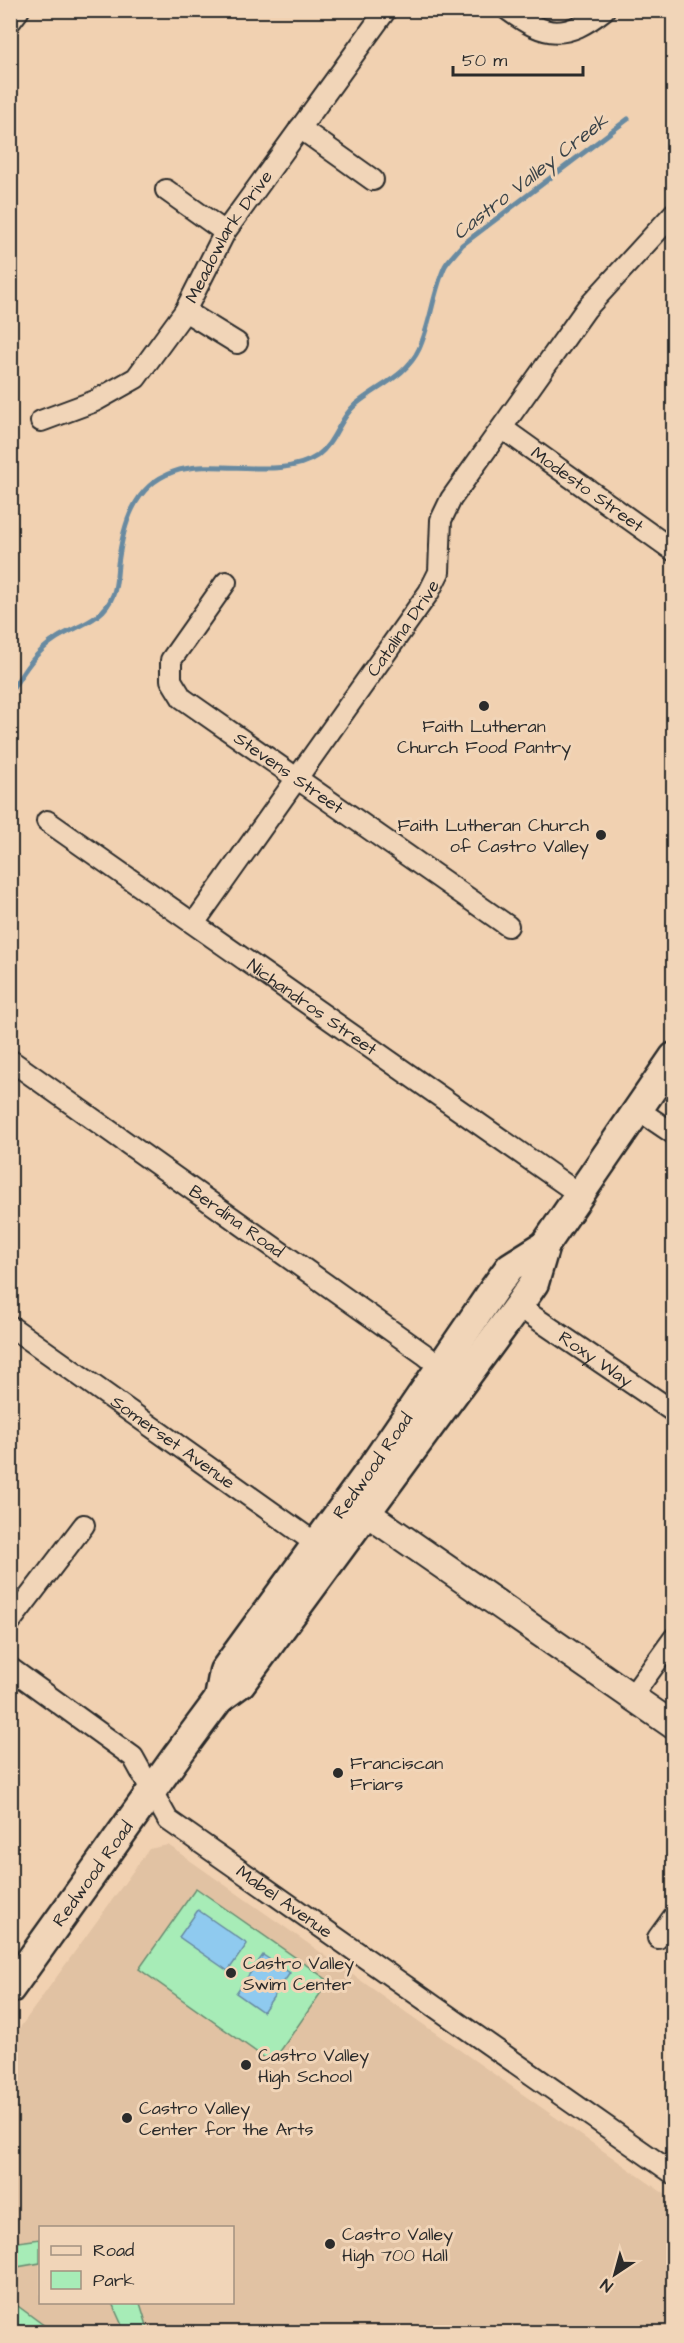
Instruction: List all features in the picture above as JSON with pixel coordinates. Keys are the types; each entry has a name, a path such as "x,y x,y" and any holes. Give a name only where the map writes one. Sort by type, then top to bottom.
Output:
{"main road":[{"name":"Redwood Road","path":"450,1376 518,1306 534,1283 545,1245 674,1057"},
{"name":"Redwood Road","path":"10,1989 219,1699 224,1671 358,1507 450,1376 510,1267 545,1245"}],"street":[{"path":"10,22 19,10"},
{"name":"Meadowlark Drive","path":"41,421 95,401 136,378 185,311 225,232 386,10"},
{"path":"508,10 544,32 567,33 587,24 604,10"},
{"path":"300,128 373,180"},
{"path":"166,190 225,232"},
{"name":"Catalina Drive","path":"195,922 429,592 439,572 441,520 451,498 586,309 674,213"},
{"path":"185,311 237,344"},
{"name":"Modesto Street","path":"502,428 674,551"},
{"name":"Stevens Street","path":"226,582 171,660 171,680 182,698 508,926"},
{"name":"Nichandros Street","path":"47,821 195,922 579,1194"},
{"name":"Berdina Road","path":"10,1060 450,1376"},
{"path":"637,1109 674,1134"},
{"name":"Roxy Way","path":"518,1306 674,1412"},
{"name":"Somerset Avenue","path":"10,1326 325,1550"},
{"path":"358,1507 674,1725"},
{"path":"10,1622 84,1525"},
{"path":"633,1696 674,1638"},
{"name":"Mabel Avenue","path":"10,1668 134,1757 151,1791 171,1822 674,2174"},
{"path":"658,1938 674,1916"}],"shaded area":[{"name":"Castro Valley High School","path":"168,1845 673,2200 673,2332 11,2332 11,2040 149,1849"}],"green space":[{"name":"Castro Valley Swim Center","path":"196,1888 329,1981 272,2063 139,1969"},
{"path":"39,2239 39,2263 11,2268 11,2243"},
{"path":"11,2301 53,2332 11,2332"},
{"path":"112,2304 140,2304 149,2332 125,2332"}],"water":[{"path":"198,1910 247,1944 228,1971 179,1937"},
{"path":"263,1955 290,1973 263,2012 236,1993"}],"waterway":[{"name":"Castro Valley Creek","path":"10,693 42,650 57,638 96,617 109,604 115,588 120,550 127,522 139,497 148,487 159,478 190,468 285,467 317,456 328,445 355,405 399,374 413,359 423,339 445,266 462,245 628,119"}],"place":[{"name":"Faith Lutheran Church Food Pantry","path":"484,706"},
{"name":"Faith Lutheran Church of Castro Valley","path":"601,835"},
{"name":"Franciscan Friars","path":"338,1773"},
{"name":"Castro Valley Swim Center","path":"231,1973"},
{"name":"Castro Valley High School","path":"246,2065"},
{"name":"Castro Valley Center for the Arts","path":"127,2118"},
{"name":"Castro Valley High 700 Hall","path":"330,2244"}]}
